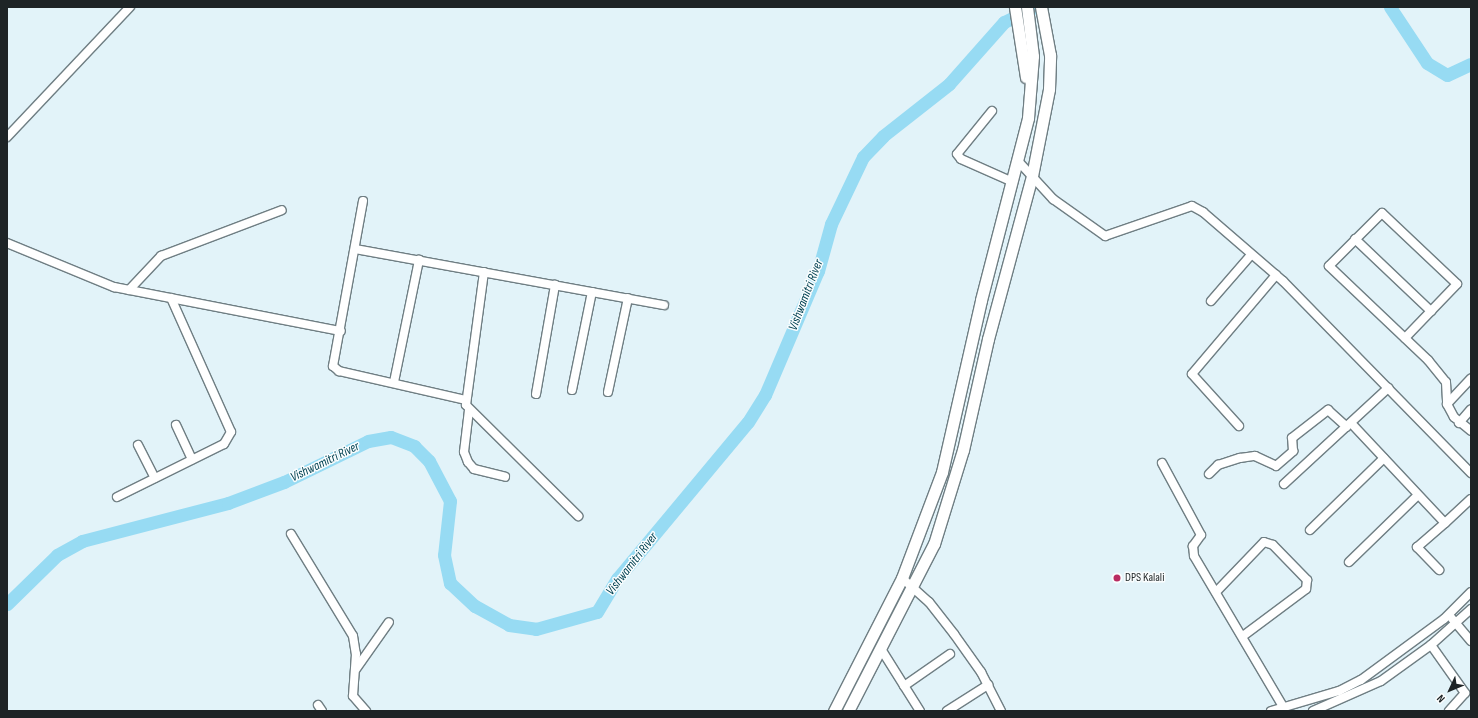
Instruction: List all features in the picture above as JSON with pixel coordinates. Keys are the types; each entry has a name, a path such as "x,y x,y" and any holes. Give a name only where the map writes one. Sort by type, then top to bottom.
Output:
{"main road":[{"path":"1015,7 1028,55"},
{"path":"834,711 902,578 942,472 981,300 1013,182 1028,118 1027,7"},
{"path":"848,711 881,650 934,544 963,450 988,339 1032,176 1049,89 1050,55 1042,7"}],"street":[{"path":"7,137 130,7"},
{"path":"992,111 957,154 961,159 1013,182"},
{"path":"1018,161 1053,199 1105,236 1192,206 1276,275 1471,473"},
{"path":"363,201 333,366 339,372 394,382 466,400"},
{"path":"129,290 161,256 282,210"},
{"path":"1405,338 1457,284 1382,213 1329,266 1405,338 1446,382 1447,404 1459,423 1471,431"},
{"path":"1355,240 1431,311"},
{"path":"7,243 94,279 129,290 340,330"},
{"path":"355,249 664,305"},
{"path":"1211,301 1251,255"},
{"path":"394,382 419,260"},
{"path":"484,272 466,400 469,410 464,452 468,462 474,469 505,477"},
{"path":"1239,426 1192,374 1276,275"},
{"path":"536,394 555,285"},
{"path":"572,390 592,292"},
{"path":"116,497 224,444 232,432 171,298"},
{"path":"608,392 628,298"},
{"path":"1447,404 1471,378"},
{"path":"1284,484 1388,388"},
{"path":"469,410 578,516"},
{"path":"1210,474 1218,465 1240,458 1255,456 1276,466 1293,451 1292,438 1328,410 1349,425 1384,458 1445,522"},
{"path":"1459,423 1471,410"},
{"path":"176,425 192,460"},
{"path":"138,445 155,478"},
{"path":"1310,530 1384,458"},
{"path":"1162,463 1201,535 1192,550 1284,708"},
{"path":"1349,562 1418,495"},
{"path":"1439,570 1417,547 1471,499"},
{"path":"291,534 353,636 356,669 353,696 366,711"},
{"path":"1216,592 1264,542 1273,545 1307,580 1306,589 1243,636"},
{"path":"902,578 912,587 954,634 988,685 1001,711"},
{"path":"1271,711 1284,708 1361,680 1449,615 1471,592"},
{"path":"1317,710 1371,686 1431,645 1456,625 1471,609"},
{"path":"1449,615 1471,641"},
{"path":"356,669 388,622"},
{"path":"1431,645 1466,693 1449,711"},
{"path":"881,650 920,711"},
{"path":"904,686 950,654"},
{"path":"947,711 988,685"}],"waterway":[{"name":"Vishwamitri River","path":"7,604 57,555 82,541 228,503 284,482 368,441 391,437 414,446 429,461 450,501 444,555 450,583 475,606 509,625 536,629 597,612 617,579 748,422 765,395 818,271 831,224 863,157 883,136 949,84 1004,22 1035,7"},
{"name":"Vishwamitri River","path":"1390,7 1427,63 1447,75 1471,64"}],"place":[{"name":"DPS Kalali","path":"1117,578"}]}
